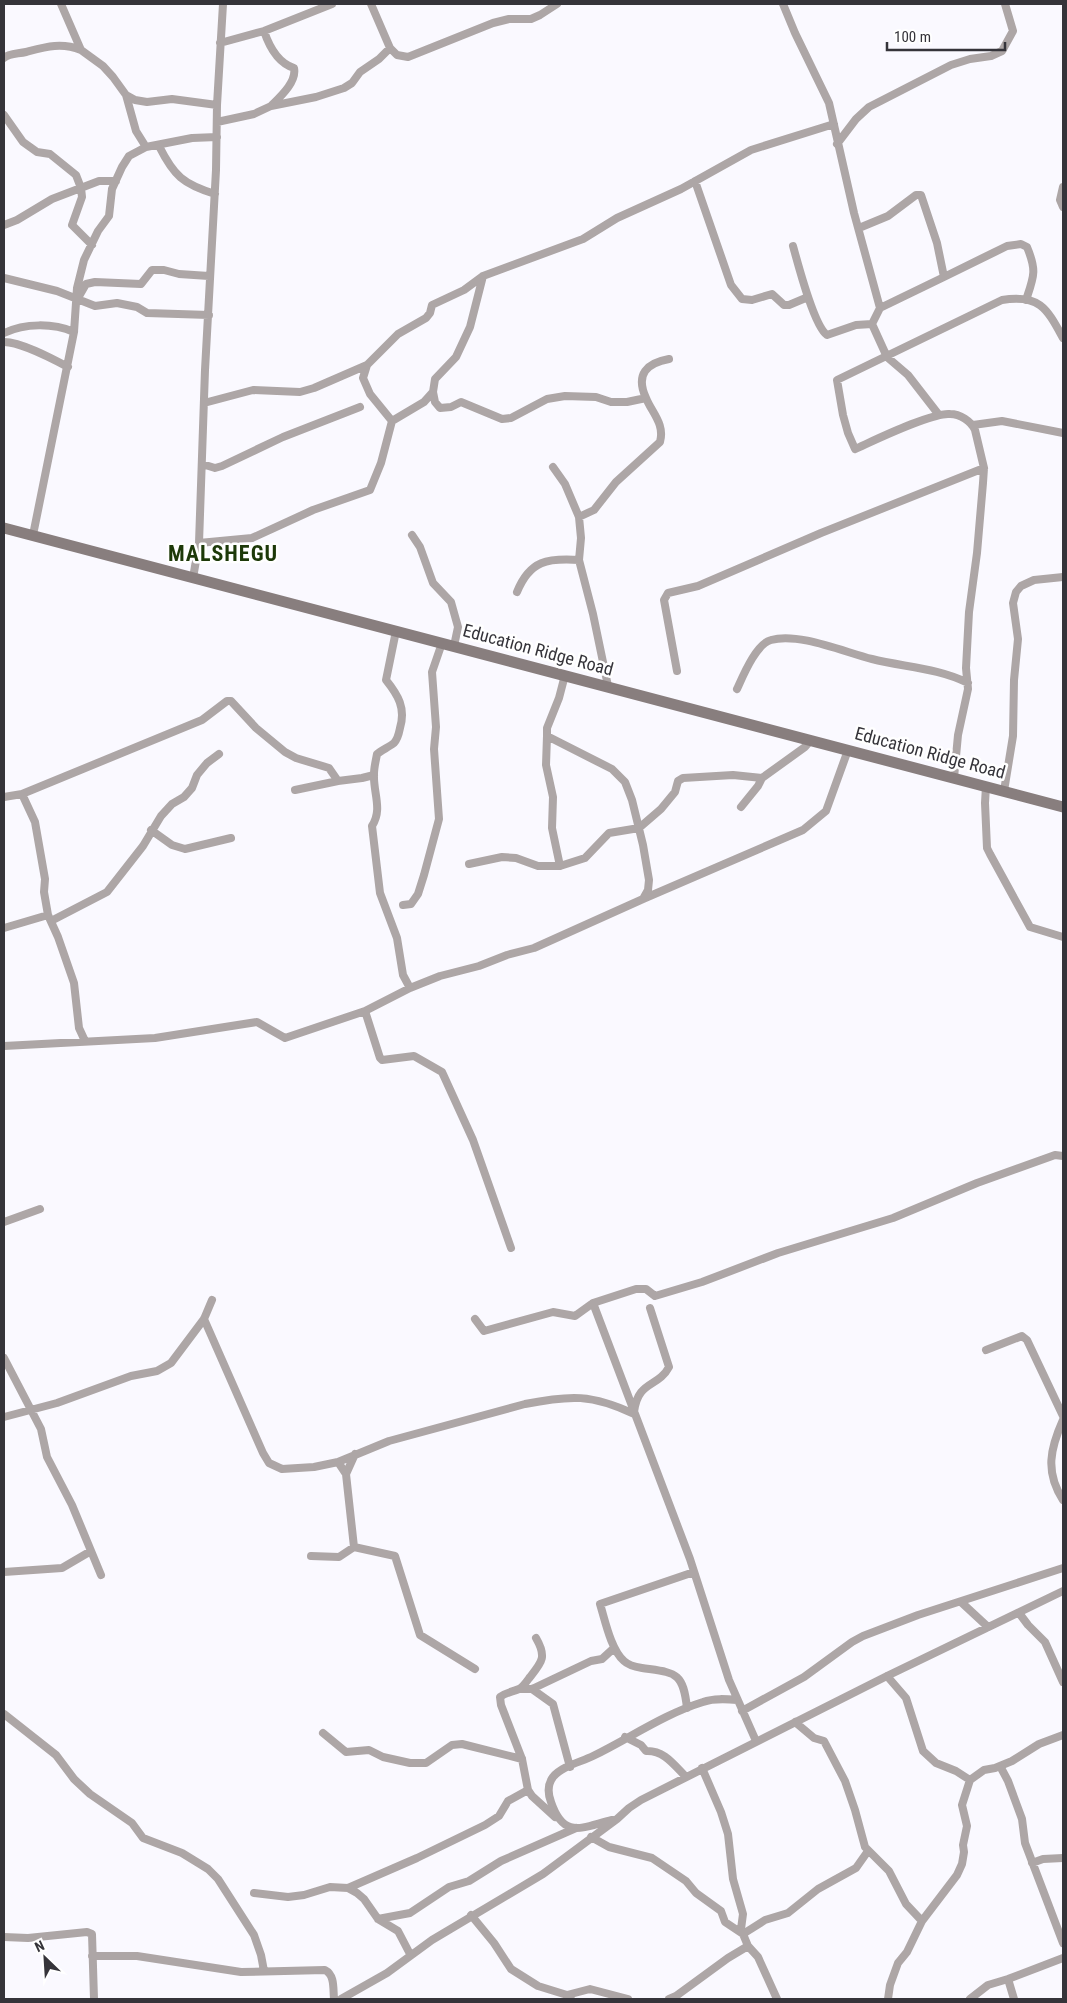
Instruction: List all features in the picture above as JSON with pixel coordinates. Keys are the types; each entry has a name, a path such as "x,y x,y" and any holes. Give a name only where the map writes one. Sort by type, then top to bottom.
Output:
{"main road":[{"name":"Education Ridge Road","path":"4,528 1063,807"}],"street":[{"path":"61,4 81,50"},
{"path":"193,578 199,544 209,276 215,194 216,122 223,4"},
{"path":"220,43 264,32 332,4"},
{"path":"370,4 390,48 397,55 408,57 493,24 540,15 557,4"},
{"path":"783,4 794,33 829,103 837,144 880,308"},
{"path":"837,144 856,119 876,103 951,65 970,59 991,56 1002,51 1013,31 1006,4"},
{"path":"264,32 271,49 286,65 294,68 295,72 284,92 271,106"},
{"path":"5,54 28,52 40,47 60,45 71,46 81,50 103,66 114,77 126,95 136,131 146,147"},
{"path":"216,122 254,114 271,106 316,97 344,88 352,83 360,72 379,59 390,48"},
{"path":"126,95 135,100 147,102 172,99 217,105"},
{"path":"4,115 23,142 37,152 50,154 76,175 82,197 72,225 92,244"},
{"path":"204,403 253,390 300,392 367,365 398,334 426,318 430,313 432,305 464,290 483,276 583,238 617,218 695,181 751,150 834,124"},
{"path":"32,536 68,367 78,298 77,288 84,260 109,216 112,189 129,156 146,147 159,146 192,138 217,137"},
{"path":"159,146 178,177 197,188 215,194"},
{"path":"4,225 17,220 52,199 99,181 116,181"},
{"path":"695,181 731,285 742,299 752,300 772,294 784,305 789,305 808,297"},
{"path":"1063,187 1060,200 1063,207"},
{"path":"859,228 880,220 916,195 921,194 937,243 944,276"},
{"path":"872,324 880,308 1007,246 1021,244 1027,247 1035,265 1034,275 1026,300"},
{"path":"793,246 808,297 822,331 827,334 856,325 872,324"},
{"path":"78,298 86,284 95,282 141,284 152,270 209,276"},
{"path":"483,276 465,340 456,358 435,379 433,392 435,402 440,408 451,407 461,402 502,419 511,418 547,399 565,396 596,396 611,402 627,402 646,398"},
{"path":"4,278 57,291 95,306 116,303 129,305 147,313 209,315"},
{"path":"954,778 958,735 968,683 966,668 969,612 977,553 984,468 973,425 955,415 939,415 902,428 855,449 843,415 837,380 1002,300 1012,298 1026,300 1043,306 1063,338"},
{"path":"872,324 887,357 908,375 939,415"},
{"path":"4,333 17,327 45,326 66,328 74,332"},
{"path":"4,342 10,342 39,352 68,367"},
{"path":"579,517 594,510 616,482 660,442 661,426 646,398 643,386 645,370 658,361 669,359"},
{"path":"367,365 363,378 370,394 392,421"},
{"path":"199,544 252,538 313,510 370,490 381,463 392,421 424,402 433,392"},
{"path":"202,464 215,468 222,466 283,438 360,407"},
{"path":"973,425 1002,421 1063,433"},
{"path":"553,467 565,484 579,517 581,538 579,560 593,614 608,686"},
{"path":"677,671 664,600 668,593 698,586 820,533 984,468"},
{"path":"412,535 420,547 433,583 451,602 458,627 454,646"},
{"path":"518,592 528,571 538,565 561,559 579,560"},
{"path":"1004,791 1013,736 1014,680 1018,639 1014,603 1016,592 1021,586 1034,580 1063,577"},
{"path":"396,631 386,680 397,693 402,706 402,722 398,738 377,754 374,775 378,811 377,818 372,826 380,893 397,938 403,975 410,988"},
{"path":"737,689 755,654 765,642 792,638 872,659 948,674 968,683"},
{"path":"403,904 411,904 418,894 439,819 434,750 436,727 432,672 442,643"},
{"path":"560,866 552,828 553,797 546,765 547,728 559,698 565,675"},
{"path":"4,798 22,794 202,720 227,701 231,702 256,728 285,752 296,758 329,768 338,781"},
{"path":"547,736 617,771 625,782 639,828 649,880 648,890 643,899"},
{"path":"741,807 762,778 806,748 811,740"},
{"path":"4,1046 155,1038 257,1022 285,1038 365,1011 410,988 440,976 479,966 534,948 803,830 826,811 848,750"},
{"path":"4,928 49,918 107,892 143,846 161,816 192,788 202,769 219,754"},
{"path":"295,790 374,775"},
{"path":"469,864 502,857 516,858 538,866 560,866 585,858 609,833 639,828 661,809 675,792 678,781 683,778 733,775 762,778"},
{"path":"986,786 985,803 988,848 994,862 1030,927 1063,937"},
{"path":"22,794 35,822 45,879 45,901 49,918 74,983 80,1028 85,1041"},
{"path":"151,830 172,845 185,849 231,838"},
{"path":"365,1011 382,1060 414,1056 442,1072 473,1140 511,1248"},
{"path":"475,1319 484,1331 553,1312 575,1316 593,1303 636,1289 646,1289 655,1296 702,1282 778,1253 893,1218 977,1183 1055,1155 1063,1156"},
{"path":"4,1222 40,1209"},
{"path":"4,1417 57,1403 131,1376 157,1371 171,1363 204,1319 212,1300"},
{"path":"593,1303 694,1572 737,1700 756,1741"},
{"path":"634,1414 638,1395 647,1386 665,1374 668,1367 650,1308"},
{"path":"204,1319 262,1453 269,1463 282,1469 298,1469 338,1462 389,1441 548,1399 573,1396 596,1400 614,1404 634,1414"},
{"path":"986,1350 1022,1336 1027,1340 1063,1418 1055,1437 1051,1469 1053,1480 1063,1500"},
{"path":"4,1358 41,1429 47,1457 72,1505 101,1575"},
{"path":"346,1474 355,1454"},
{"path":"338,1462 346,1474 354,1547"},
{"path":"311,1556 339,1557 354,1547 395,1556 420,1635 475,1669"},
{"path":"4,1572 62,1568 91,1551"},
{"path":"742,1711 804,1677 857,1639 918,1615 1063,1568"},
{"path":"687,1708 685,1692 678,1677 672,1673 636,1667 624,1662 614,1648 600,1604 694,1572"},
{"path":"341,1999 387,1973 410,1954 472,1915 543,1874 629,1808 756,1741 1063,1591"},
{"path":"961,1602 988,1627"},
{"path":"1019,1612 1028,1625 1045,1642 1063,1682"},
{"path":"520,1689 538,1668 542,1659 541,1648 536,1638"},
{"path":"576,1828 566,1827 532,1796 528,1790 522,1759 502,1710 500,1696 520,1689 532,1689 591,1661 602,1659 614,1648"},
{"path":"887,1676 906,1698 923,1751 936,1763 956,1770 970,1780"},
{"path":"532,1689 553,1704 570,1767"},
{"path":"560,1822 552,1805 548,1787 553,1777 625,1737 687,1708 705,1701 737,1700"},
{"path":"4,1714 56,1755 74,1779 90,1794 132,1823 143,1838 182,1854 218,1878 254,1935 264,1971"},
{"path":"795,1722 814,1738 824,1741 845,1782 856,1810 865,1848 889,1871 906,1904 922,1921"},
{"path":"323,1733 346,1752 369,1750 382,1758 410,1763 426,1763 452,1745 462,1744 522,1759"},
{"path":"888,1999 894,1972 922,1921 957,1875 962,1864 964,1852 962,1845 967,1826 962,1805 970,1780 984,1770 1012,1761 1039,1744 1063,1735"},
{"path":"625,1737 641,1745 646,1751 656,1750 669,1759 686,1777"},
{"path":"1000,1766 1008,1781 1022,1819 1024,1843 1063,1943"},
{"path":"702,1768 721,1812 728,1834 733,1879 744,1914 742,1934 748,1946 758,1956 777,1999"},
{"path":"348,1888 486,1825 499,1816 508,1801 528,1790"},
{"path":"378,1919 410,1913 435,1895 450,1887 469,1881 500,1861 576,1828 617,1819"},
{"path":"591,1837 609,1847 652,1858 722,1911 725,1922 742,1934"},
{"path":"742,1934 766,1920 788,1913 818,1889 856,1868 868,1850"},
{"path":"1032,1863 1043,1859 1063,1858"},
{"path":"254,1893 288,1897 304,1895 330,1886 348,1888 364,1899 378,1919 398,1931 410,1954"},
{"path":"472,1915 511,1969 538,1986 569,1997 590,1989 628,1999"},
{"path":"4,1937 28,1938 87,1932 92,1934 94,1999"},
{"path":"675,1998 728,1958 748,1946"},
{"path":"92,1956 137,1956 241,1972 325,1970 329,1971 333,1978 334,1999"},
{"path":"970,1999 988,1985 1063,1958"},
{"path":"1008,1979 1014,1999"}],"district":[{"name":"MALSHEGU","path":"223,553"}]}
